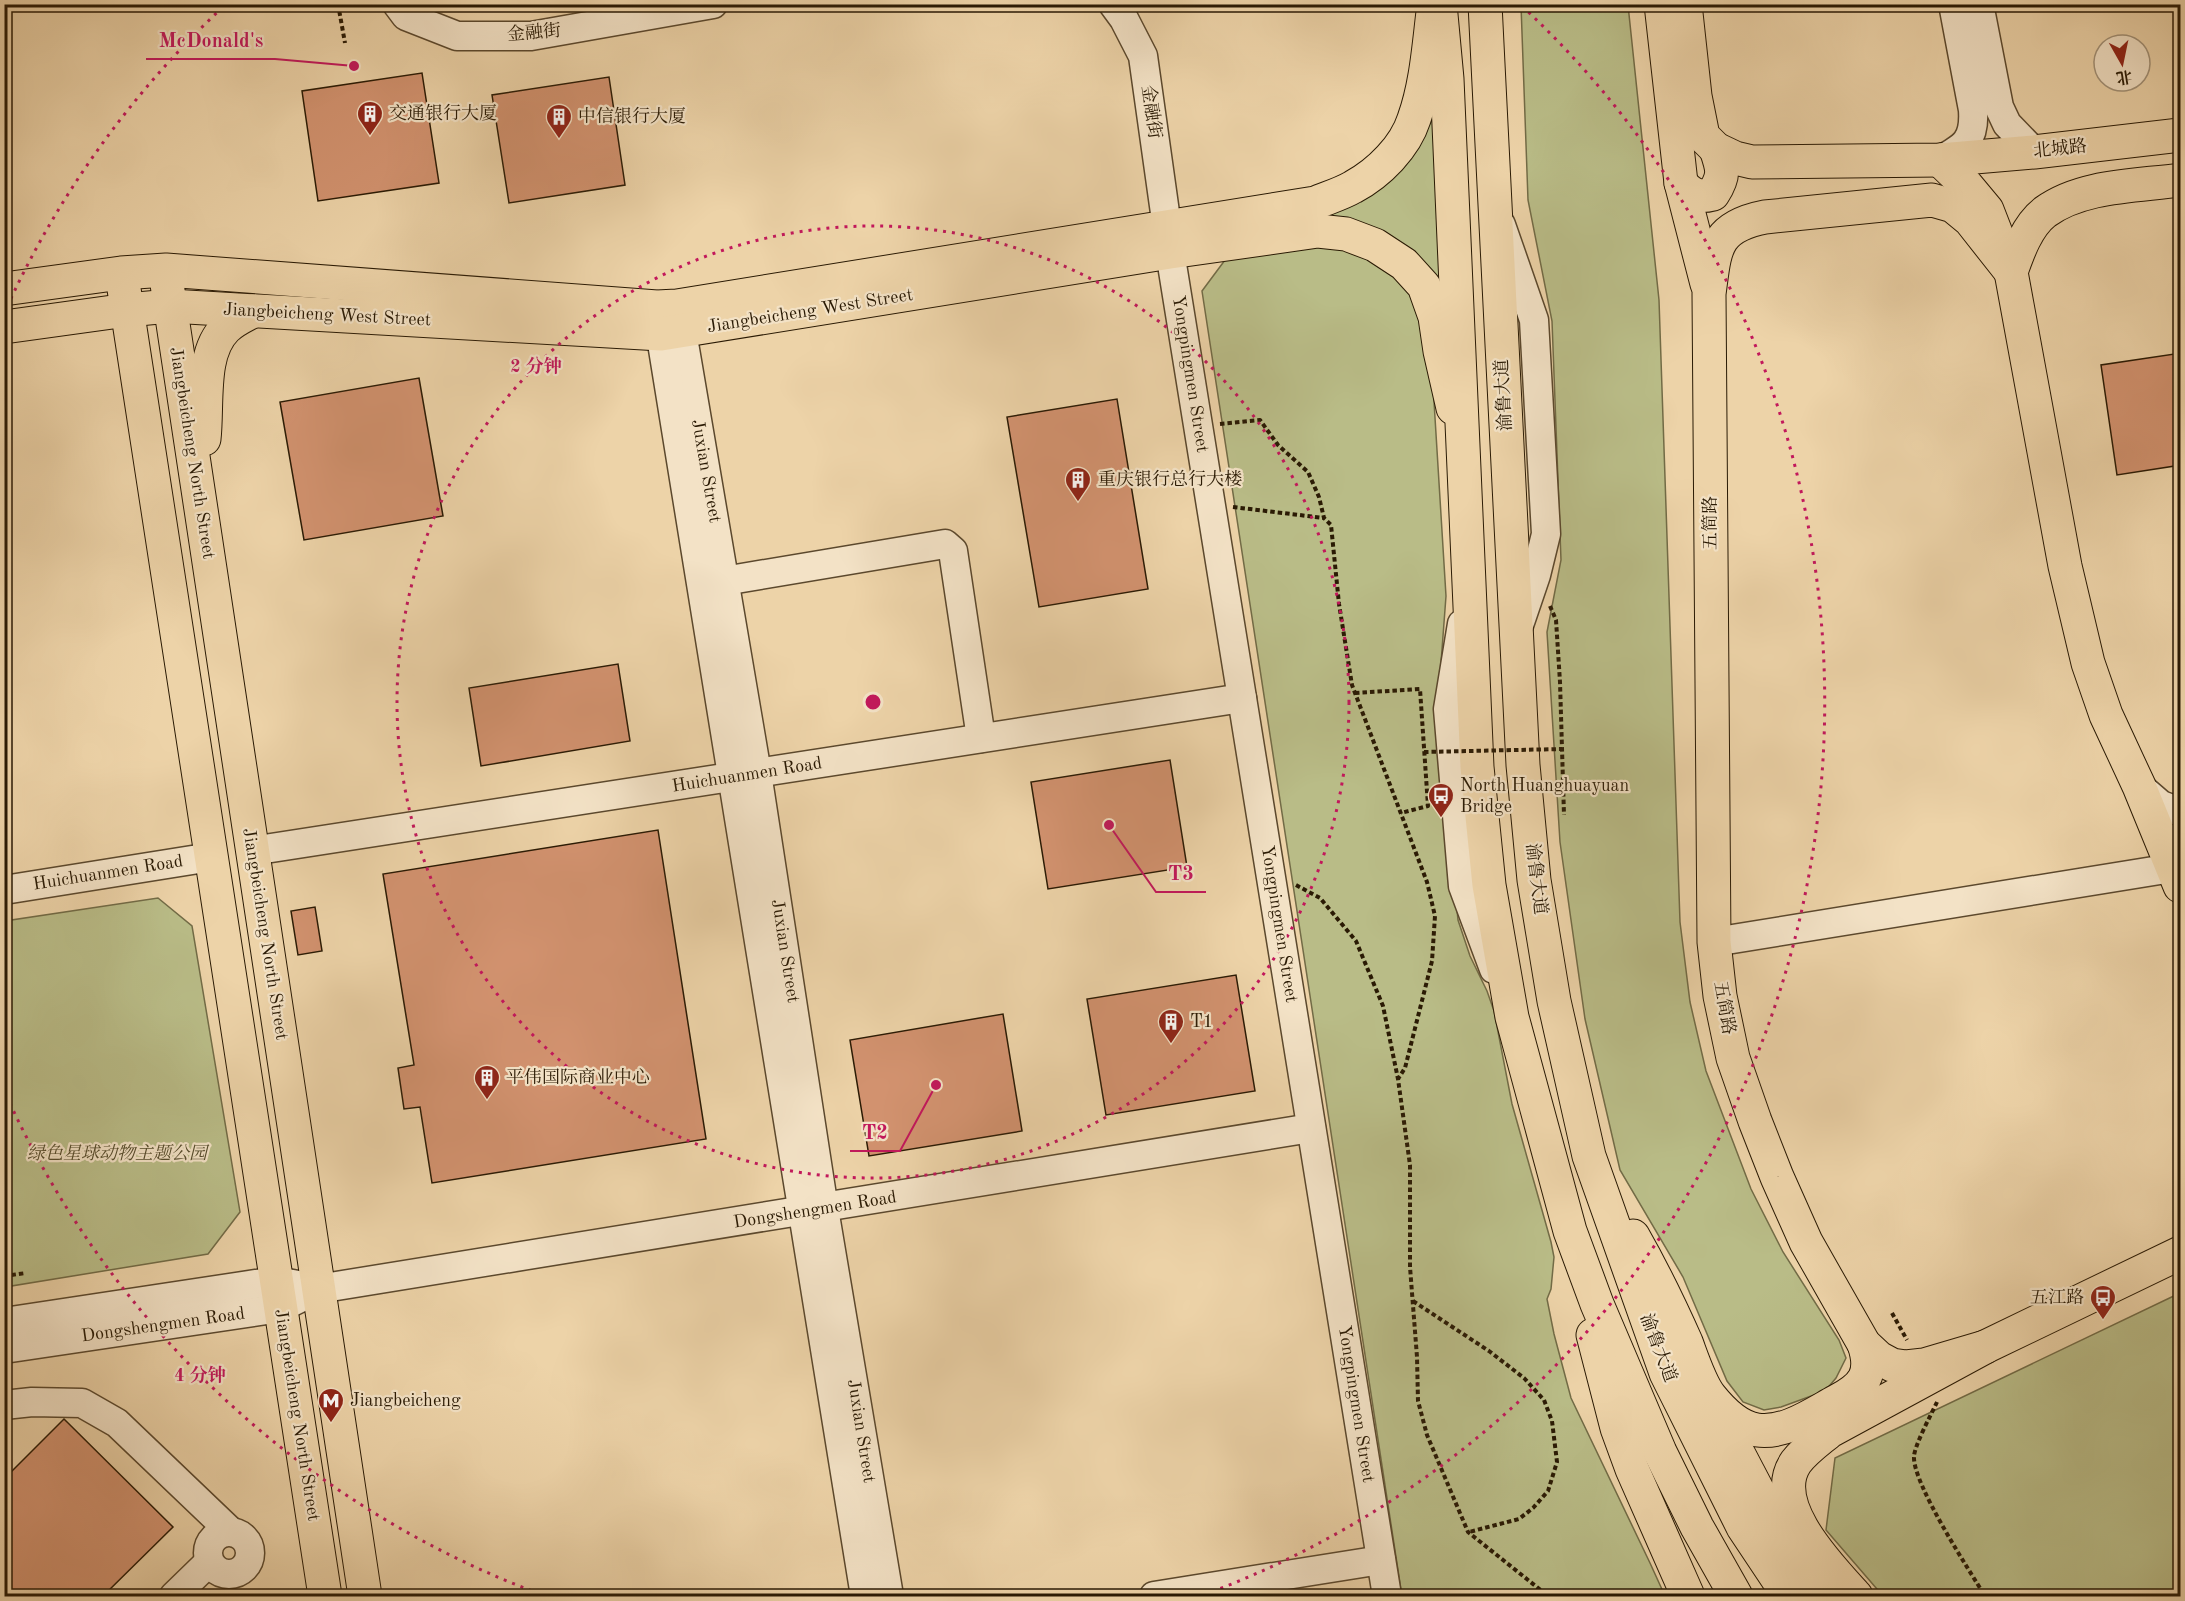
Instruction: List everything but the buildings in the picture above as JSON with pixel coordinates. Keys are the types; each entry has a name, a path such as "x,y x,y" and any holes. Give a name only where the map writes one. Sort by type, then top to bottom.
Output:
{"main road":[{"path":"1434,4 1435,80 1464,453 1477,767 1489,885 1512,1017 1570,1231 1617,1428 1632,1469 1688,1596"},
{"path":"1435,80 1440,4"},
{"name":"渝鲁大道","path":"1485,4 1523,765 1534,879 1554,1000 1588,1156 1666,1373 1743,1527 1789,1596"},
{"name":"五简路","path":"1661,4 1681,183 1709,294"},
{"path":"1685,4 1695,96 1702,136 1716,149 1735,158 1752,162 1940,159"},
{"name":"Jiangbeicheng West Street","path":"4,327 170,306 254,311 669,320 1168,240 1315,203 1354,187 1380,168 1400,147 1435,80"},
{"name":"北城路","path":"1940,159 2034,152 2181,135"},
{"path":"1681,183 1691,195 1704,197 1713,194 1722,179 1722,167 1716,149"},
{"name":"五简路","path":"1940,159 1987,210 2011,272 2065,566 2088,663 2106,715 2139,786 2176,877"},
{"path":"2011,272 2022,241 2044,213 2067,201 2093,192 2181,180"},
{"name":"五简路","path":"2011,272 1970,220 1953,206 1932,200 1746,220 1722,237 1715,253 1709,294 1714,942 1720,996 1733,1058 1755,1121 1806,1242 1864,1344 1878,1358 1892,1365 1906,1367 1924,1365 1985,1347 2181,1253"},
{"name":"Jiangbeicheng West Street","path":"1168,240 1318,231 1346,234 1375,245 1404,264 1424,286 1435,317 1440,351 1464,453"},
{"name":"Jiangbeicheng West Street","path":"4,289 121,273 166,270 669,320"},
{"name":"Jiangbeicheng North Street","path":"166,270 365,1596"},
{"name":"Jiangbeicheng North Street","path":"121,273 325,1596"},
{"path":"198,491 207,414 208,358 216,339 226,327 254,311"},
{"path":"1588,1156 1660,1284 1733,1446 1781,1535 1818,1596"},
{"path":"1570,1231 1597,1304 1660,1452 1697,1527 1736,1596"},
{"path":"1708,1394 1742,1426 1758,1430 1777,1429 1795,1424 1851,1394 1863,1382 1868,1370 1869,1359 1864,1344"},
{"path":"1856,1596 1817,1551 1797,1520 1790,1500 1790,1481 1795,1464 1810,1447 1830,1431 1985,1347"}],"street":[{"name":"金融街","path":"397,4 406,16 457,36 531,36 713,4"},
{"name":"金融街","path":"1113,4 1124,19 1143,56 1168,240"},
{"path":"1940,159 1958,150 1970,139 1974,123 1953,4"},
{"path":"1979,4 1999,107 2007,124 2034,152"},
{"path":"1494,205 1534,320 1546,534 1536,575 1516,636"},
{"name":"Yongpingmen Street","path":"1168,240 1386,1596"},
{"name":"Juxian Street","path":"669,320 724,581 745,775"},
{"name":"Juxian Street","path":"669,320 745,775 813,1210 865,1596"},
{"path":"724,581 945,544 953,551 981,738"},
{"name":"Huichuanmen Road","path":"252,851 1242,698"},
{"path":"2139,786 2160,805 2181,812"},
{"name":"Huichuanmen Road","path":"4,890 211,857"},
{"path":"1714,942 2176,877"},
{"name":"Dongshengmen Road","path":"4,1322 318,1289 1311,1128"},
{"name":"Juxian Street","path":"813,1210 889,1596"},
{"name":"Dongshengmen Road","path":"4,1348 278,1294"},
{"path":"4,1404 32,1401 82,1403 117,1423 230,1531 243,1536 250,1547 242,1584 220,1572 209,1562 208,1547 212,1540 217,1535 230,1531"},
{"path":"1154,1596 1381,1560"},
{"path":"174,1596 209,1562"}],"path":[{"path":"338,4 345,43"},
{"path":"1198,425 1260,420 1278,445 1308,472 1319,497 1324,518 1331,525 1339,604 1352,685 1427,882 1435,916 1432,961 1405,1068 1398,1079"},
{"path":"1211,505 1324,518"},
{"path":"1536,575 1556,620 1564,815"},
{"path":"1355,693 1420,689 1428,806 1401,813"},
{"path":"1424,752 1562,749"},
{"path":"1270,870 1320,898 1356,941 1383,1006 1398,1079 1410,1166 1410,1267 1418,1401 1427,1435 1468,1532 1548,1596"},
{"path":"4,1276 26,1273"},
{"path":"1413,1301 1490,1351 1524,1378 1544,1400 1552,1421 1557,1462 1548,1491 1533,1508 1519,1519 1468,1532"},
{"path":"1892,1313 1907,1340"},
{"path":"1938,1400 1913,1454 1915,1467 1924,1490 1985,1596"}],"green space":[{"path":"1521,5 1628,5 1659,300 1680,922 1690,1002 1706,1071 1751,1189 1783,1252 1839,1340 1846,1358 1836,1378 1825,1391 1781,1407 1764,1410 1743,1402 1727,1381 1683,1277 1620,1170 1585,1019 1560,842 1547,632 1561,560 1552,321 1528,200"},
{"path":"1428,121 1434,122 1442,286 1328,216"},
{"path":"1322,245 1357,250 1405,281 1421,311 1432,369 1446,596 1438,703 1458,920 1470,956 1494,1011 1512,1104 1551,1242 1554,1257 1551,1289 1547,1299 1571,1398 1665,1596 1402,1596 1202,291 1228,256"},
{"name":"绿色星球动物主题公园","path":"158,898 192,926 240,1212 208,1254 5,1287 5,921"},
{"path":"2180,1293 2180,1596 1883,1596 1826,1530 1835,1458"}],"place":[{"name":"McDonald's","path":"354,66"},
{"name":"交通银行大厦","path":"370,137"},
{"name":"中信银行大厦","path":"559,140"},
{"name":"重庆银行总行大楼","path":"1078,503"},
{"name":"North Huanghuayuan Bridge","path":"1441,819"},
{"name":"T3","path":"1109,825"},
{"name":"T1","path":"1171,1045"},
{"name":"T2","path":"936,1085"},
{"name":"平伟国际商业中心","path":"487,1101"},
{"name":"五江路","path":"2103,1321"},
{"name":"Jiangbeicheng","path":"331,1424"}]}
